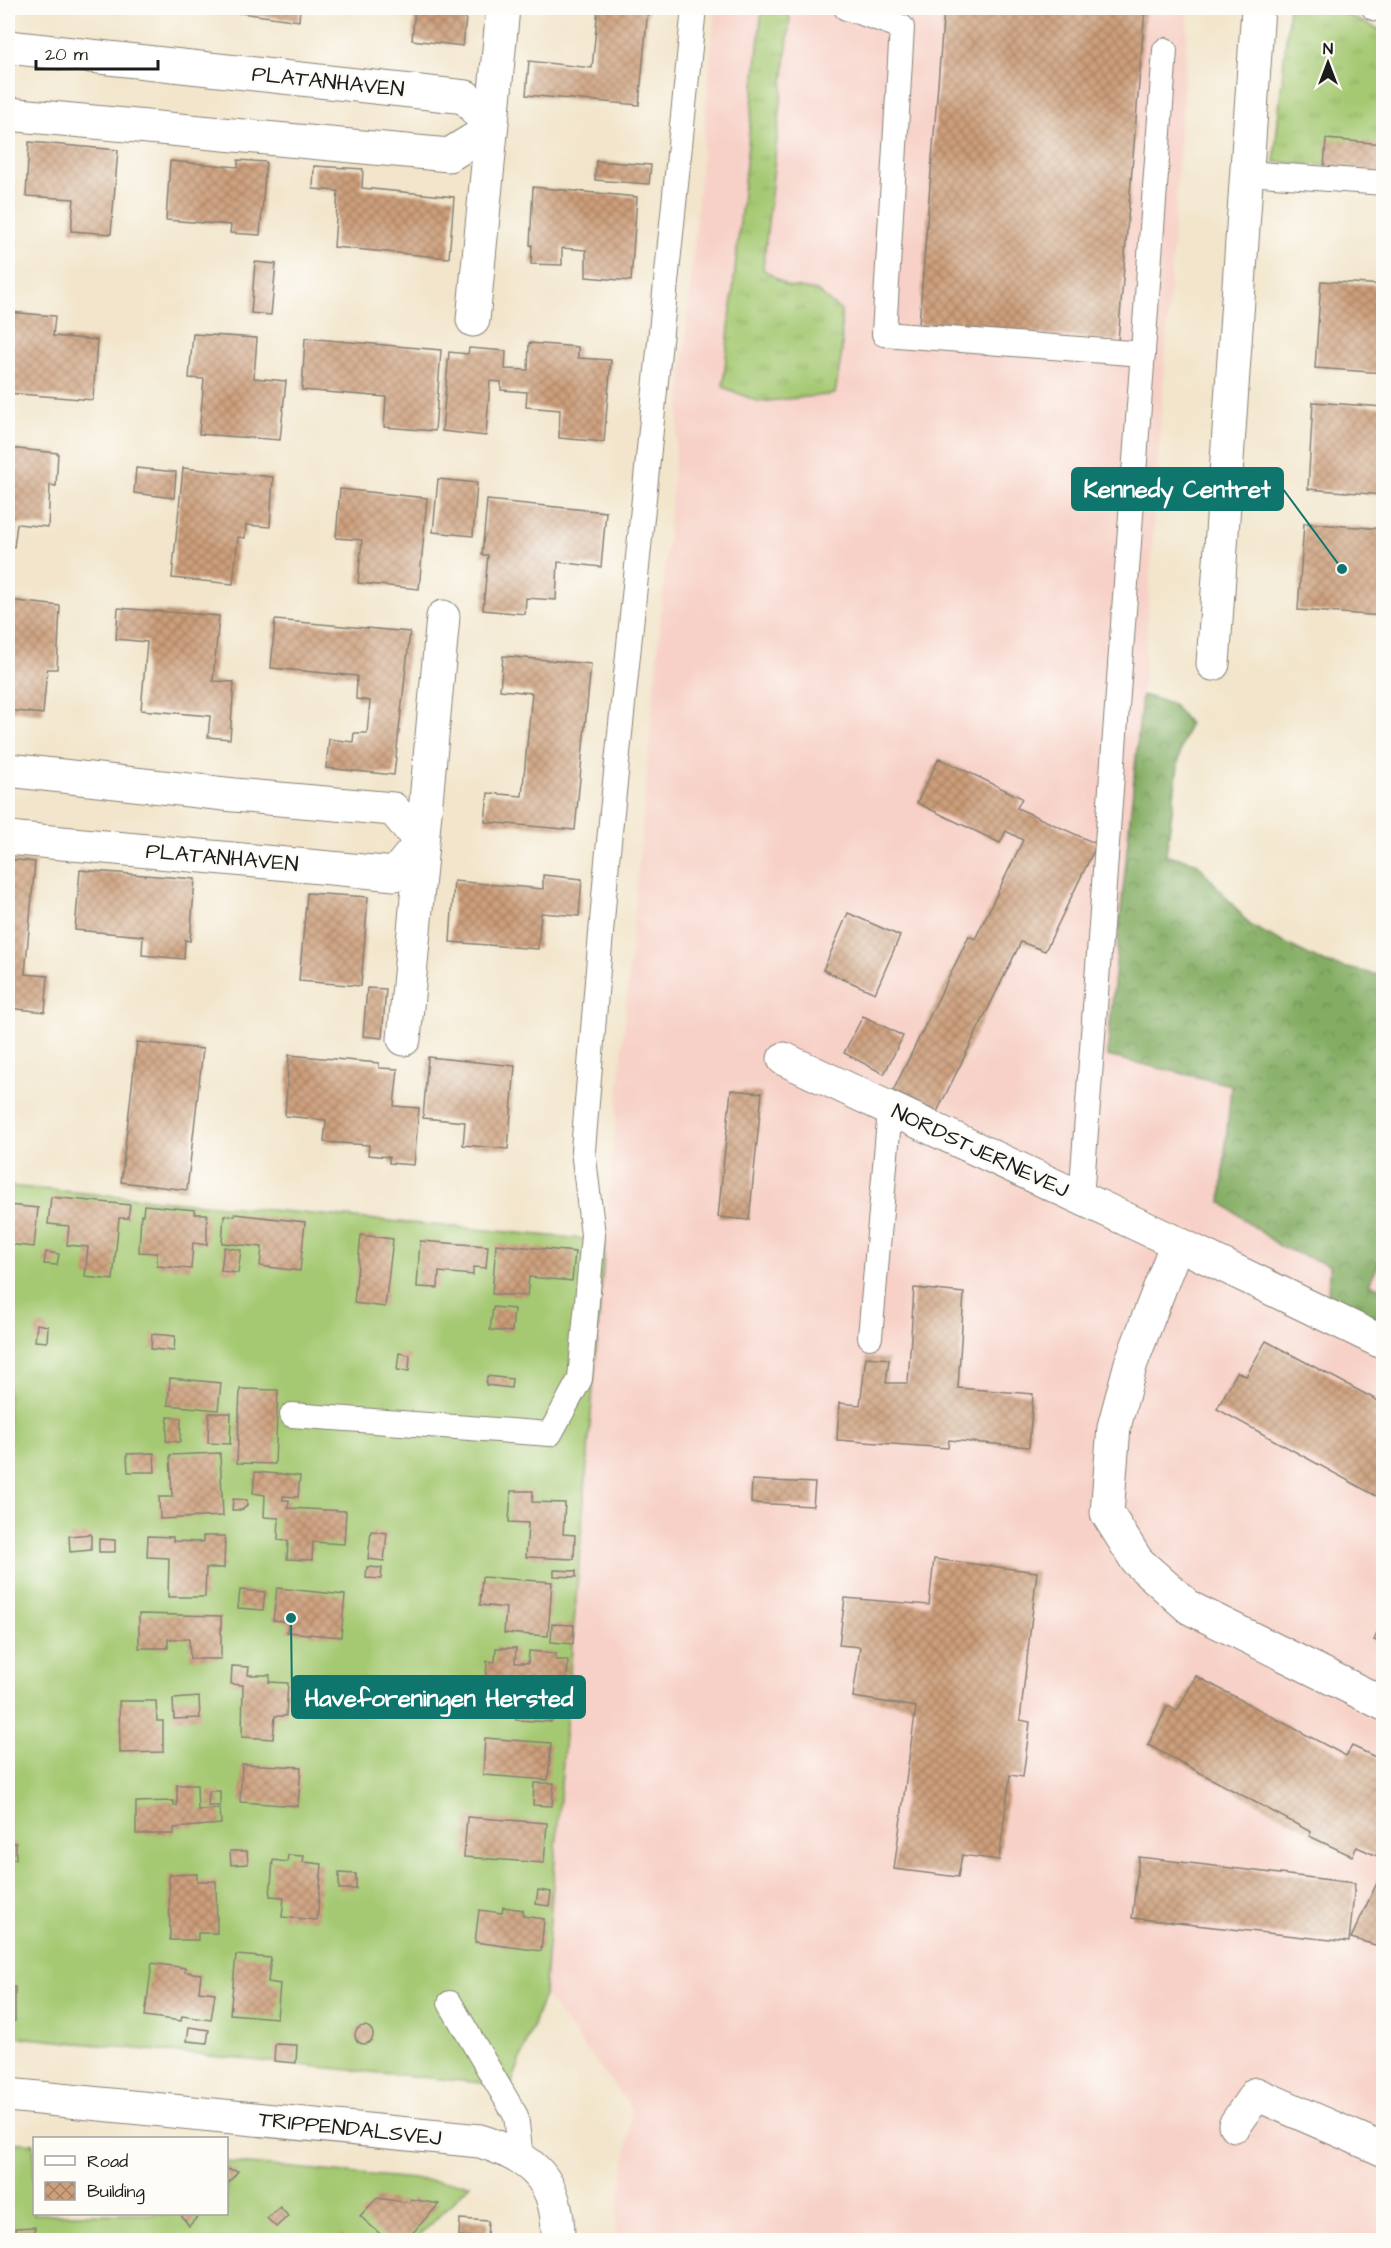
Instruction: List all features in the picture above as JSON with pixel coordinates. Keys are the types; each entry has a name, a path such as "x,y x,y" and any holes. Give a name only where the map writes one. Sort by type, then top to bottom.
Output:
{"street":[{"path":"473,320 503,8"},
{"path":"1213,664 1258,8"},
{"name":"PLATANHAVEN","path":"8,47 466,97 491,129"},
{"path":"8,114 449,155 491,129"},
{"path":"404,1039 443,617"},
{"path":"8,770 222,794 393,809 421,842"},
{"name":"PLATANHAVEN","path":"8,838 395,874 421,842"},
{"name":"NORDSTJERNEVEJ","path":"784,1059 1177,1243 1383,1343"},
{"path":"1177,1243 1131,1363 1114,1427 1107,1513 1137,1561 1190,1608 1383,1704"},
{"path":"1235,2125 1256,2094 1383,2150"},
{"name":"TRIPPENDALSVEJ","path":"8,2096 480,2141 521,2157 548,2183 559,2220 558,2241"}],"lane":[{"path":"292,1415 550,1434 580,1379 593,1234 583,1150 607,861 694,8"},
{"path":"846,8 902,27 884,334 1143,354"},
{"path":"1374,8 1383,11"},
{"path":"1081,1198 1166,50"},
{"path":"1247,174 1383,183"},
{"path":"870,1337 890,1109"},
{"path":"450,2003 516,2116 521,2157"}],"shaded area":[{"path":"715,8 1189,8 1118,1051 1383,1066 1383,2240 614,2240 632,2109 544,1995 605,1241"}],"green space":[{"path":"762,8 783,8 790,18 763,269 787,286 817,291 841,311 842,351 835,394 759,402 723,387"},
{"path":"1289,8 1331,8 1383,31 1383,169 1274,162"},
{"path":"1142,695 1173,704 1189,724 1180,752 1166,855 1196,862 1251,926 1325,963 1383,976 1384,1253 1369,1284 1383,1288 1383,1327 1328,1300 1329,1265 1281,1247 1221,1202 1231,1085 1107,1056"},
{"path":"8,1186 605,1241 544,1995 511,2086 8,2036"},
{"path":"8,2142 33,2144 33,2215 228,2215 228,2162 470,2184 415,2240 8,2240"}],"building":[{"path":"235,8 300,8 299,21 234,12"},
{"path":"415,8 467,8 463,46 412,40"},
{"path":"598,8 648,8 639,105 526,95 529,61 592,68"},
{"path":"944,8 1145,9 1118,341 919,324"},
{"path":"1326,139 1384,144 1384,174 1324,169"},
{"path":"29,142 118,150 111,234 71,231 74,199 26,196"},
{"path":"238,160 266,162 260,235 230,233 231,225 166,220 170,161 238,167"},
{"path":"596,161 651,165 649,184 595,180"},
{"path":"314,166 363,169 362,188 454,197 449,258 334,247 338,191 313,189"},
{"path":"533,187 637,197 631,281 586,277 586,250 562,248 562,265 531,264"},
{"path":"255,262 276,264 271,315 251,313"},
{"path":"1321,281 1384,285 1384,373 1315,368"},
{"path":"8,312 55,316 53,336 97,340 93,400 8,393"},
{"path":"193,334 257,338 254,378 286,381 280,440 199,434 204,379 189,378"},
{"path":"305,338 441,350 435,431 384,427 386,397 302,390"},
{"path":"529,343 578,347 578,358 611,360 604,442 559,438 560,410 526,407 527,392 501,390 501,382 490,381 486,436 442,431 449,352 468,354 469,348 506,351 505,369 528,370"},
{"path":"1313,402 1384,407 1384,495 1308,489"},
{"path":"8,448 58,453 56,486 50,485 48,527 17,524 14,547 8,546"},
{"path":"136,468 176,472 174,498 134,493"},
{"path":"183,468 273,477 270,527 246,525 245,538 238,537 233,584 172,578"},
{"path":"438,479 477,483 473,536 433,532"},
{"path":"340,489 427,498 419,589 358,583 362,540 336,538"},
{"path":"487,500 606,512 601,567 558,562 556,600 526,598 525,614 483,610 488,555 482,555"},
{"path":"1304,523 1384,529 1384,616 1298,610"},
{"path":"8,600 60,606 57,669 47,669 43,714 8,710"},
{"path":"118,608 219,616 213,681 234,682 230,739 208,737 210,716 141,710 147,642 116,639"},
{"path":"275,620 410,632 394,775 326,768 329,739 353,742 354,733 367,733 370,701 356,699 357,676 271,668"},
{"path":"503,656 591,664 575,830 485,822 488,793 522,796 532,693 500,690"},
{"path":"939,758 1022,798 1017,808 1097,844 1045,951 1021,942 937,1112 893,1091 969,936 975,939 1023,840 1006,831 1000,843 917,803"},
{"path":"8,859 35,862 25,974 48,976 45,1012 8,1008"},
{"path":"80,870 195,879 190,941 185,940 184,959 142,955 143,936 75,930"},
{"path":"543,875 582,879 579,916 541,913 538,949 450,942 454,881 543,889"},
{"path":"307,893 368,897 361,986 299,981"},
{"path":"848,913 900,936 875,993 823,970"},
{"path":"367,988 386,989 382,1038 363,1036"},
{"path":"863,1016 903,1036 884,1074 844,1053"},
{"path":"137,1042 203,1049 187,1190 121,1182"},
{"path":"289,1055 379,1063 379,1068 398,1069 394,1106 419,1108 414,1165 389,1163 389,1157 368,1155 369,1145 324,1142 326,1120 285,1116"},
{"path":"428,1057 515,1066 508,1149 463,1145 465,1122 423,1118"},
{"path":"731,1090 762,1093 749,1220 718,1217"},
{"path":"51,1197 130,1205 128,1218 119,1218 113,1280 85,1277 88,1247 67,1245 69,1226 48,1224"},
{"path":"8,1205 38,1208 34,1247 8,1244"},
{"path":"144,1205 195,1210 195,1214 207,1214 207,1245 193,1243 191,1269 157,1266 157,1253 139,1252 141,1215 143,1215"},
{"path":"235,1214 305,1222 300,1271 260,1266 262,1247 222,1243 224,1215 235,1216"},
{"path":"361,1235 393,1239 385,1307 354,1303"},
{"path":"420,1241 488,1246 486,1268 473,1267 473,1275 439,1272 438,1288 417,1287"},
{"path":"496,1244 575,1252 572,1281 529,1277 527,1296 492,1294"},
{"path":"224,1247 241,1250 238,1273 221,1271"},
{"path":"46,1252 59,1254 57,1265 44,1264"},
{"path":"914,1288 964,1293 958,1388 1033,1394 1029,1447 949,1440 948,1448 837,1440 839,1403 860,1405 866,1357 889,1359 886,1383 908,1383"},
{"path":"493,1307 514,1309 512,1332 490,1330"},
{"path":"37,1324 48,1326 47,1342 35,1341"},
{"path":"152,1334 175,1336 174,1351 151,1349"},
{"path":"1266,1341 1384,1404 1384,1503 1379,1501 1380,1498 1217,1409 1237,1372 1246,1376"},
{"path":"399,1353 410,1355 409,1371 397,1370"},
{"path":"487,1376 512,1379 511,1388 486,1385"},
{"path":"170,1378 221,1383 218,1410 168,1405"},
{"path":"240,1389 278,1390 275,1464 237,1463"},
{"path":"209,1413 231,1413 230,1444 208,1443"},
{"path":"168,1417 181,1418 180,1442 166,1441"},
{"path":"154,1453 155,1472 128,1472 127,1454"},
{"path":"220,1453 223,1516 160,1519 159,1497 172,1497 170,1455"},
{"path":"255,1472 300,1476 298,1497 283,1496 283,1500 289,1500 288,1508 346,1511 344,1544 313,1542 312,1560 287,1559 288,1541 278,1540 279,1518 264,1517 265,1495 253,1493"},
{"path":"752,1480 815,1483 813,1506 751,1503"},
{"path":"511,1491 533,1491 532,1502 565,1503 563,1534 575,1535 574,1559 526,1557 528,1523 509,1522"},
{"path":"233,1499 247,1500 247,1505 242,1510 232,1510"},
{"path":"371,1531 387,1533 384,1561 368,1559"},
{"path":"91,1534 91,1550 70,1552 69,1536"},
{"path":"148,1536 173,1537 173,1541 203,1542 203,1536 225,1536 224,1568 206,1568 205,1597 168,1597 169,1558 147,1557"},
{"path":"99,1539 115,1540 115,1552 99,1552"},
{"path":"934,1559 1037,1572 1020,1720 1030,1722 1023,1777 1010,1775 999,1860 962,1855 958,1877 894,1869 916,1707 853,1697 860,1647 839,1645 845,1598 929,1605"},
{"path":"367,1567 382,1568 381,1579 366,1578"},
{"path":"554,1570 576,1571 576,1577 554,1576"},
{"path":"482,1577 552,1582 548,1636 504,1633 506,1608 480,1605"},
{"path":"277,1588 345,1595 341,1637 287,1632 288,1622 273,1620"},
{"path":"240,1590 265,1592 263,1610 238,1608"},
{"path":"139,1614 221,1616 221,1659 190,1659 189,1639 168,1639 168,1648 139,1648"},
{"path":"1384,1618 1384,1644 1374,1640"},
{"path":"552,1624 574,1625 573,1644 551,1642"},
{"path":"496,1648 516,1648 515,1663 528,1663 529,1651 556,1653 556,1660 568,1660 566,1695 552,1694 551,1722 516,1720 518,1698 485,1696 487,1661 495,1662"},
{"path":"232,1666 249,1667 248,1675 270,1675 269,1682 288,1683 286,1716 275,1716 273,1739 242,1737 243,1685 231,1684"},
{"path":"1196,1676 1346,1756 1352,1746 1384,1761 1381,1773 1384,1774 1384,1859 1357,1847 1352,1856 1309,1836 1311,1832 1148,1745 1167,1707 1177,1711"},
{"path":"199,1697 200,1718 174,1719 173,1699"},
{"path":"119,1701 156,1701 157,1721 163,1721 163,1752 120,1753"},
{"path":"485,1738 551,1743 548,1780 483,1775"},
{"path":"242,1764 301,1767 298,1806 240,1802"},
{"path":"534,1783 554,1783 552,1806 533,1805"},
{"path":"177,1785 197,1785 198,1810 220,1809 221,1824 174,1828 174,1834 136,1834 136,1802 174,1801 174,1806 177,1806"},
{"path":"209,1791 220,1791 220,1806 208,1806"},
{"path":"467,1817 547,1823 544,1863 464,1857"},
{"path":"8,1843 16,1843 16,1859 8,1859"},
{"path":"230,1851 247,1851 248,1864 231,1865"},
{"path":"288,1855 304,1856 303,1862 322,1864 317,1920 282,1917 284,1897 270,1896 273,1860 287,1862"},
{"path":"1139,1857 1355,1883 1349,1942 1132,1918"},
{"path":"1384,1868 1384,1938 1379,1946 1351,1938"},
{"path":"339,1873 356,1874 356,1889 339,1889"},
{"path":"197,1874 197,1881 216,1881 217,1933 198,1933 198,1940 170,1940 169,1875"},
{"path":"538,1890 551,1892 549,1906 536,1904"},
{"path":"503,1907 523,1910 523,1916 544,1919 541,1951 475,1942 479,1910 502,1913"},
{"path":"236,1955 271,1958 268,1982 280,1984 277,2018 230,2014"},
{"path":"152,1963 185,1968 185,1972 201,1974 199,1991 215,1993 211,2020 182,2016 181,2021 145,2016"},
{"path":"8,1987 15,1987 15,2021 8,2021"},
{"path":"364,2026 370,2029 373,2035 370,2041 364,2044 358,2041 355,2035 358,2029"},
{"path":"189,2027 209,2030 207,2043 187,2041"},
{"path":"275,2044 297,2045 296,2063 274,2061"},
{"path":"228,2169 238,2171 228,2184"},
{"path":"377,2198 410,2203 411,2199 439,2204 406,2240 387,2240 360,2216"},
{"path":"280,2207 288,2216 276,2227 267,2218"},
{"path":"181,2215 199,2215 189,2226"},
{"path":"460,2219 488,2221 487,2238 459,2236"},
{"path":"35,2227 35,2240 16,2240 15,2228"},
{"path":"341,2235 348,2240 336,2240"}],"place":[{"name":"Kennedy Centret","path":"1342,569"},
{"name":"Haveforeningen Hersted","path":"291,1618"}]}
